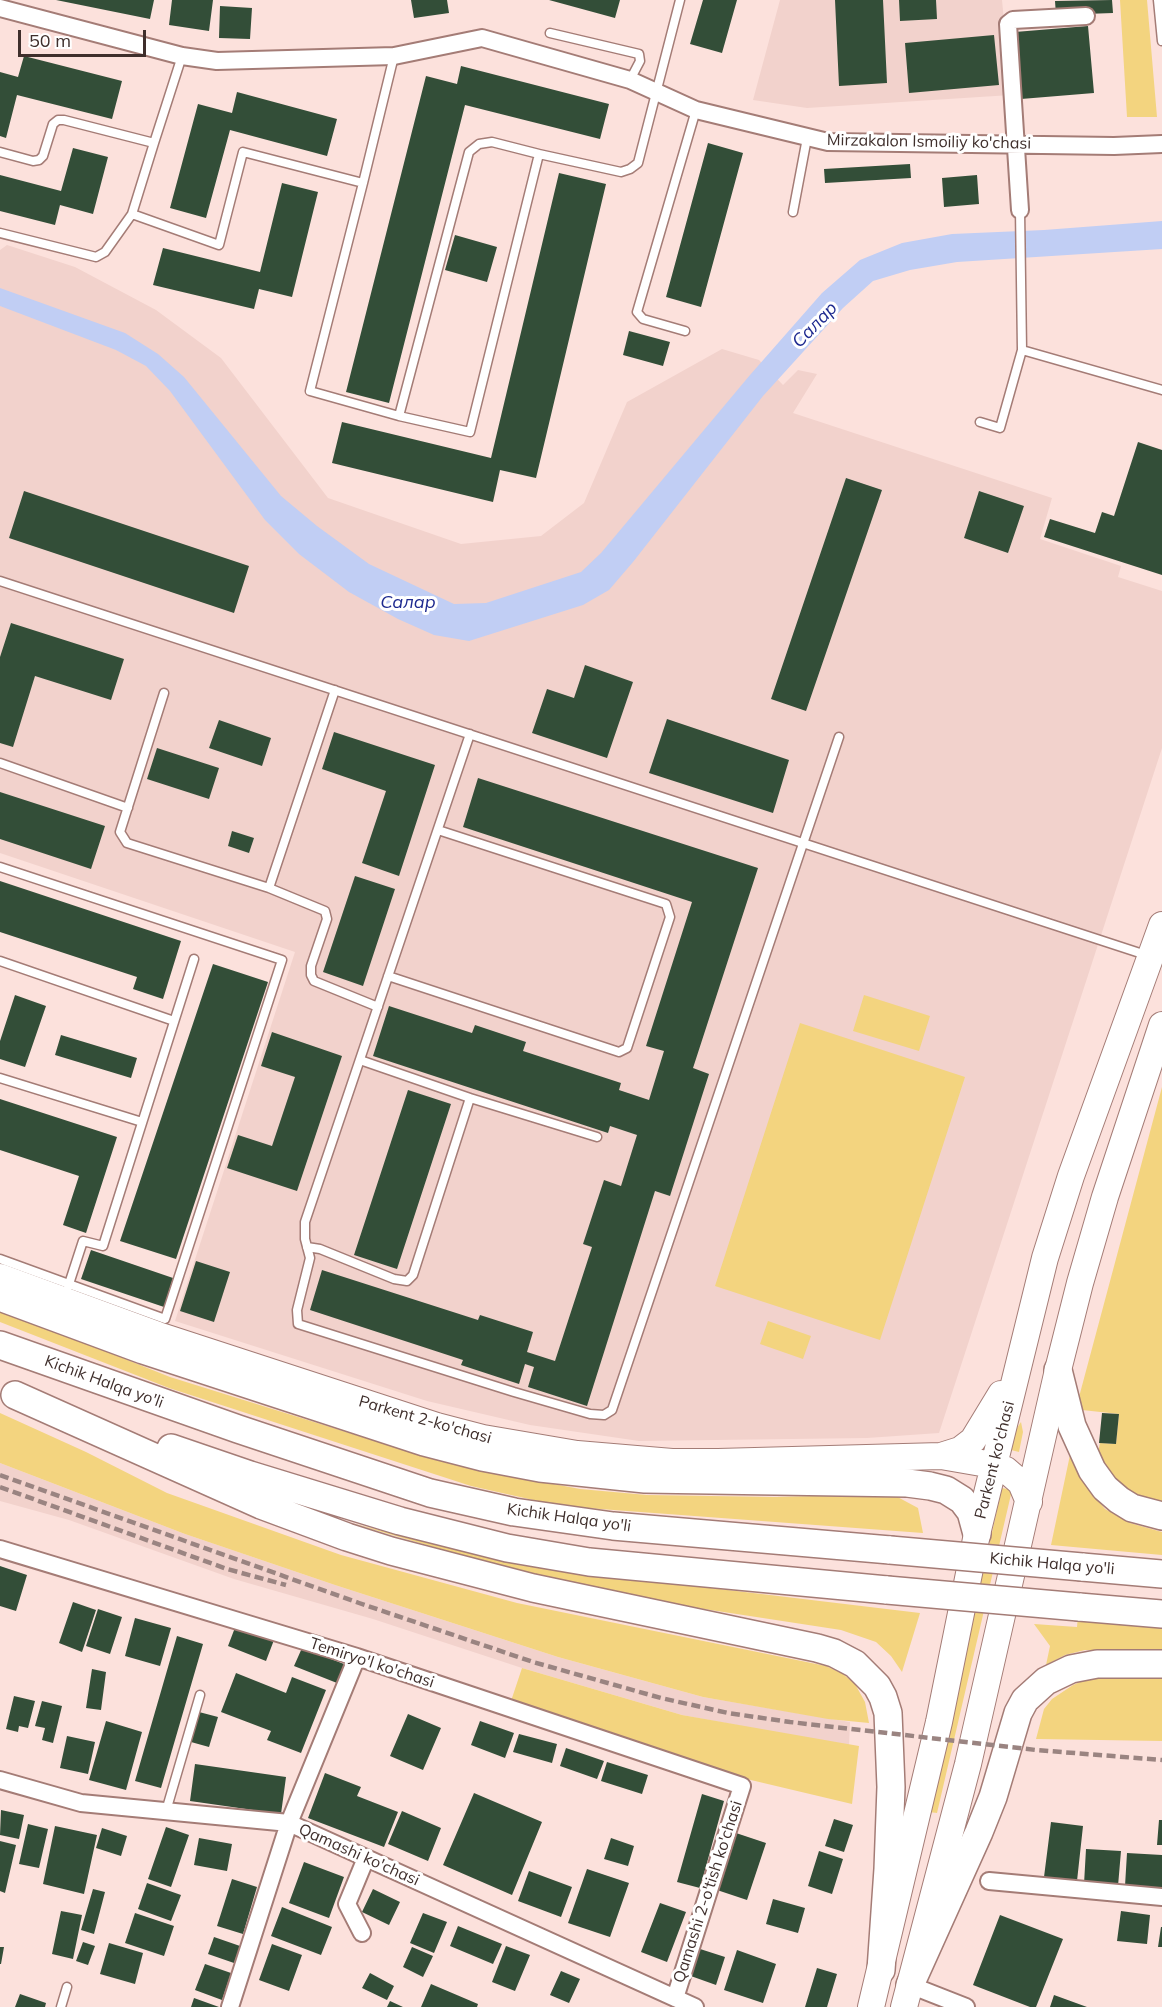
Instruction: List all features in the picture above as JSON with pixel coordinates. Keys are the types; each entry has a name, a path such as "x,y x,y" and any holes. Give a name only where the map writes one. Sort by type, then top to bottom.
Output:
{"highway":[{"path":"0,1298 61,1310 143,1350 424,1442 482,1457 540,1468 645,1479 907,1483 930,1486 950,1492 962,1500 971,1512 977,1534"},
{"name":"Kichik Halqa yo'li","path":"0,1345 238,1429 430,1492 514,1512 613,1526 1162,1574"},
{"path":"1058,1370 1072,1426 1092,1470 1105,1488 1119,1500 1132,1508 1162,1516"},
{"path":"8,1392 260,1478 400,1521 507,1548 589,1562 1162,1614"},
{"path":"8,1392 261,1505 347,1537 391,1551 533,1588 817,1648 834,1653 855,1664 877,1686 888,1713 890,1810 881,1970"},
{"path":"907,1996 980,1832 1014,1726 1025,1700 1046,1682 1071,1670 1097,1664 1162,1664"}],"main road":[{"name":"Parkent ko'chasi","path":"871,2007 939,1722 977,1534 1019,1359 1058,1217 1162,925"},
{"path":"907,1996 968,1764 1058,1370 1102,1208 1161,1027"},
{"name":"Parkent 2-ko'chasi","path":"0,1277 61,1310 169,1338 437,1426 483,1438 589,1455 683,1462 940,1456 993,1465 1017,1477 1029,1502"},
{"name":"Parkent 2-ko'chasi","path":"940,1456 960,1450 974,1440 998,1402 1019,1359"}],"street":[{"name":"Mirzakalon Ismoiliy ko'chasi","path":"0,8 182,56 217,61 394,56 482,38 630,80 696,110 828,142 1114,146 1162,144"},
{"path":"1020,210 1009,22 1086,16"},
{"name":"Temiryo'l ko'chasi","path":"0,1549 357,1657 742,1786"},
{"path":"230,2007 289,1823 357,1657"},
{"name":"Qamashi ko'chasi","path":"0,1780 81,1803 289,1823 695,2007"},
{"name":"Qamashi 2-o'tish ko'chasi","path":"675,1998 742,1786"},
{"path":"362,1933 347,1904 366,1858"},
{"path":"989,1881 1162,1897"},
{"path":"907,1996 966,2007"}],"lane":[{"path":"399,416 469,152 479,144 492,142 621,172 630,169 638,163 680,0"},
{"path":"1158,0 1162,41"},
{"path":"550,33 639,54 640,61 630,80"},
{"path":"0,233 96,256 105,252 132,214 182,56"},
{"path":"394,56 310,391 399,416 470,432 538,154"},
{"path":"685,331 643,320 636,312 696,110"},
{"path":"0,152 33,161 39,160 43,156 53,124 58,120 154,142"},
{"path":"793,212 807,138"},
{"path":"132,214 219,245 243,152 363,183"},
{"path":"980,422 1000,428 1022,350 1020,210"},
{"path":"1022,350 1162,390"},
{"path":"0,581 1150,956"},
{"path":"269,888 335,690"},
{"path":"164,693 120,832 127,843 269,888 325,911 327,919 311,966 314,981 378,1007"},
{"path":"470,734 305,1222 304,1239 310,1258 297,1310 298,1324 514,1392 590,1414 604,1415 612,1410 839,737"},
{"path":"0,763 128,808"},
{"path":"388,976 619,1052 627,1048 670,917 666,904 438,830"},
{"path":"0,867 282,960 165,1319 0,1259"},
{"path":"61,1310 83,1241 103,1246 194,959"},
{"path":"0,961 174,1022"},
{"path":"360,1060 470,1098 597,1137"},
{"path":"0,1078 142,1122"},
{"path":"307,1247 320,1249 394,1279 407,1281 413,1275 470,1098"},
{"path":"166,1811 200,1695"},
{"path":"62,2007 68,1987"}],"shaded area":[{"path":"780,0 1002,0 1011,95 807,108 753,100"},
{"path":"1120,0 1147,0 1157,117 1127,117"},
{"path":"7,245 75,267 156,310 221,358 328,498 461,544 541,536 584,503 627,402 722,349 759,360 783,385 798,370 817,374 793,413 1052,498 1040,539 1121,566 1118,577 1162,591 1162,748 939,1433 867,1438 639,1441 530,1425 427,1401 175,1321 295,952 0,853 0,250"},
{"path":"864,995 930,1016 919,1051 853,1031"},
{"path":"800,1023 965,1077 880,1340 715,1286"},
{"path":"1162,1087 1162,1505 1121,1491 1098,1453 1100,1443 1116,1444 1119,1414 1082,1410 1079,1397"},
{"path":"0,1309 170,1377 407,1451 580,1489 647,1495 774,1497 892,1494 918,1508 923,1533 560,1506 471,1486 169,1388 0,1322"},
{"path":"768,1321 811,1336 803,1359 760,1344"},
{"path":"0,1413 86,1452 167,1493 341,1555 517,1603 826,1666 843,1674 855,1684 865,1702 869,1723 828,1719 703,1697 558,1657 185,1534 0,1463"},
{"path":"1021,1422 1023,1432 1019,1452 1011,1450 1015,1431"},
{"path":"1070,1455 1087,1487 1105,1509 1130,1523 1162,1532 1162,1555 1051,1545"},
{"path":"0,1463 185,1534 558,1657 703,1697 850,1722 849,1746 682,1715 522,1668 373,1619 234,1579 69,1520 0,1501"},
{"path":"1002,1488 1012,1490 937,1813 929,1812"},
{"path":"351,1523 519,1565 920,1613 902,1672 891,1656 876,1642 841,1630 652,1601 516,1571"},
{"path":"1078,1615 1162,1624 1162,1652 1085,1650 1065,1655 1046,1665 1050,1646 1034,1624 1077,1627"},
{"path":"522,1668 682,1715 859,1746 852,1804 734,1776 511,1701"},
{"path":"1109,1677 1162,1678 1162,1741 1036,1739 1044,1709 1052,1699 1085,1680"}],"water":[{"name":"Салар","path":"1162,221 1162,249 957,262 910,270 873,281 843,308 763,396 609,590 583,605 469,641 434,635 398,619 349,592 299,554 265,520 170,391 146,366 116,350 0,306 0,288 125,333 158,354 184,377 281,496 317,526 369,564 454,604 486,603 581,572 601,553 822,293 860,260 902,243 952,234"}],"building":[{"path":"56,0 154,0 150,19"},
{"path":"172,0 213,0 209,31 169,25"},
{"path":"411,0 447,0 449,13 414,18"},
{"path":"549,0 620,0 615,18"},
{"path":"703,0 737,0 722,53 690,44"},
{"path":"835,0 883,0 887,83 839,86"},
{"path":"899,0 936,0 937,19 900,21"},
{"path":"1112,0 1113,13 1056,15 1055,1"},
{"path":"220,6 252,8 250,39 219,38"},
{"path":"1088,26 1094,93 1021,99 1015,32"},
{"path":"994,35 999,85 909,93 905,43"},
{"path":"24,56 122,81 112,119 17,95 6,138 0,136 0,72 18,77"},
{"path":"461,66 609,104 600,139 465,105 389,403 346,392 426,76 457,84"},
{"path":"237,92 337,119 327,156 230,130 206,218 170,208 198,104 232,113"},
{"path":"708,143 743,153 701,307 666,297"},
{"path":"73,148 108,157 93,214 60,205 55,225 0,211 0,175 61,191"},
{"path":"910,164 911,178 825,183 824,169"},
{"path":"559,173 606,184 536,478 500,470 493,502 332,463 342,422 491,458"},
{"path":"977,175 979,204 944,207 942,178"},
{"path":"282,183 318,192 292,297 259,289 254,309 153,285 163,248 260,272"},
{"path":"455,235 497,247 487,282 445,270"},
{"path":"629,331 670,342 663,366 623,355"},
{"path":"1138,442 1162,450 1162,575 1044,537 1050,519 1095,533 1102,512 1114,516"},
{"path":"846,478 882,490 806,711 771,699"},
{"path":"24,491 249,566 234,613 9,538"},
{"path":"979,491 1024,506 1008,553 964,538"},
{"path":"11,623 124,659 111,700 35,676 13,747 0,743 0,657"},
{"path":"585,665 633,682 607,758 532,733 547,689 574,698"},
{"path":"667,719 789,760 773,813 649,773"},
{"path":"219,720 271,738 262,766 209,748"},
{"path":"334,732 435,765 399,876 362,863 386,791 322,769"},
{"path":"157,748 219,768 209,799 147,779"},
{"path":"478,778 758,868 693,1068 709,1074 670,1196 655,1191 587,1406 528,1387 534,1367 525,1364 519,1384 461,1365 463,1360 310,1310 322,1270 478,1320 480,1315 533,1332 527,1352 555,1361 592,1247 583,1244 604,1180 621,1186 637,1135 610,1126 608,1133 373,1056 389,1006 472,1033 475,1025 526,1042 523,1051 621,1083 619,1090 649,1100 664,1051 646,1046 692,902 463,827"},
{"path":"0,792 105,826 91,869 0,839"},
{"path":"232,831 254,838 249,853 228,846"},
{"path":"355,876 395,889 363,986 323,972"},
{"path":"0,881 181,941 163,999 133,989 137,977 0,932"},
{"path":"213,964 268,982 176,1259 120,1241"},
{"path":"15,995 46,1006 25,1067 0,1059 0,1041"},
{"path":"272,1032 342,1056 297,1191 227,1168 238,1135 272,1146 295,1077 261,1066"},
{"path":"61,1035 137,1058 131,1078 55,1055"},
{"path":"408,1090 451,1104 397,1269 354,1255"},
{"path":"0,1099 117,1137 86,1233 63,1225 79,1176 0,1150"},
{"path":"91,1250 173,1278 164,1307 81,1279"},
{"path":"196,1261 230,1272 214,1322 180,1311"},
{"path":"1102,1413 1119,1414 1116,1444 1099,1443"},
{"path":"0,1566 27,1575 16,1611 0,1606"},
{"path":"73,1602 96,1610 82,1652 59,1643"},
{"path":"98,1609 122,1617 110,1654 86,1646"},
{"path":"135,1618 171,1628 160,1666 125,1656"},
{"path":"236,1625 274,1640 266,1661 228,1646"},
{"path":"177,1636 203,1644 161,1788 135,1781"},
{"path":"302,1648 344,1664 337,1683 294,1666"},
{"path":"92,1669 106,1672 101,1710 86,1708"},
{"path":"236,1673 286,1693 292,1677 326,1690 301,1753 267,1740 271,1731 221,1712"},
{"path":"14,1696 35,1701 28,1728 19,1726 18,1732 6,1729"},
{"path":"42,1701 62,1706 53,1743 42,1740 45,1728 35,1726"},
{"path":"199,1712 218,1717 209,1747 191,1742"},
{"path":"408,1714 441,1728 423,1770 390,1756"},
{"path":"106,1721 142,1732 126,1790 89,1780"},
{"path":"480,1721 514,1733 505,1758 471,1745"},
{"path":"519,1734 557,1744 552,1763 513,1752"},
{"path":"67,1736 95,1742 88,1774 60,1768"},
{"path":"566,1748 604,1761 597,1779 560,1766"},
{"path":"607,1762 648,1775 642,1794 601,1781"},
{"path":"195,1764 286,1777 281,1814 190,1801"},
{"path":"325,1773 361,1787 357,1796 398,1812 384,1847 308,1818"},
{"path":"474,1793 542,1822 512,1895 443,1865"},
{"path":"702,1794 724,1801 700,1888 677,1882"},
{"path":"1,1810 24,1815 19,1839 0,1835"},
{"path":"402,1811 441,1828 428,1861 388,1844"},
{"path":"834,1819 853,1825 844,1852 825,1846"},
{"path":"1159,1820 1162,1820 1162,1845 1157,1845"},
{"path":"1051,1822 1083,1826 1077,1881 1044,1877"},
{"path":"28,1824 48,1829 39,1868 19,1864"},
{"path":"55,1826 97,1835 84,1894 43,1884"},
{"path":"166,1827 189,1835 171,1887 148,1879"},
{"path":"102,1828 127,1836 121,1856 96,1848"},
{"path":"733,1832 766,1843 747,1900 714,1889"},
{"path":"199,1838 232,1844 227,1871 194,1865"},
{"path":"611,1838 634,1846 628,1866 604,1859"},
{"path":"0,1841 16,1845 5,1893 0,1891"},
{"path":"1086,1849 1121,1851 1118,1886 1084,1884"},
{"path":"819,1851 843,1859 832,1894 808,1886"},
{"path":"1127,1853 1162,1855 1162,1889 1125,1886"},
{"path":"304,1862 344,1877 329,1918 289,1903"},
{"path":"587,1869 629,1883 610,1937 568,1923"},
{"path":"529,1871 572,1887 561,1917 518,1901"},
{"path":"232,1879 257,1887 243,1934 217,1926"},
{"path":"147,1883 181,1895 171,1921 138,1909"},
{"path":"93,1889 105,1892 94,1934 81,1930"},
{"path":"373,1889 400,1902 389,1925 362,1912"},
{"path":"773,1899 805,1908 798,1933 766,1924"},
{"path":"660,1903 686,1912 667,1962 641,1952"},
{"path":"282,1907 332,1927 321,1955 271,1936"},
{"path":"61,1911 82,1915 73,1959 52,1954"},
{"path":"1121,1911 1150,1915 1147,1944 1117,1941"},
{"path":"135,1913 174,1926 164,1956 125,1943"},
{"path":"423,1913 447,1922 434,1953 410,1943"},
{"path":"1000,1915 1063,1939 1036,2007 1030,2007 973,1985"},
{"path":"458,1926 502,1944 493,1964 450,1946"},
{"path":"1161,1927 1162,1947 1158,1947"},
{"path":"214,1937 240,1946 234,1963 208,1954"},
{"path":"83,1942 95,1946 88,1965 76,1961"},
{"path":"109,1943 143,1953 135,1984 100,1974"},
{"path":"272,1944 302,1955 289,1991 259,1980"},
{"path":"506,1946 530,1955 515,1991 492,1982"},
{"path":"0,1947 4,1947 1,1964 0,1964"},
{"path":"412,1947 433,1956 423,1977 403,1967"},
{"path":"697,1948 725,1957 716,1985 688,1975"},
{"path":"737,1950 776,1964 763,2003 724,1990"},
{"path":"205,1964 231,1973 222,2000 195,1990"},
{"path":"817,1968 837,1974 827,2007 805,2007"},
{"path":"561,1971 580,1979 569,2003 550,1995"},
{"path":"370,1973 394,1986 387,2000 362,1988"},
{"path":"431,1984 478,2004 477,2007 421,2007"},
{"path":"20,1994 46,2003 45,2007 15,2007"},
{"path":"1054,1995 1087,2007 1050,2007"},
{"path":"194,1998 219,2007 191,2007"},
{"path":"390,2001 403,2007 387,2007"}],"railway":[{"path":"0,1475 359,1603 533,1662 661,1698 728,1713 790,1722 1036,1750 1162,1760"},
{"path":"0,1487 227,1569 286,1585"}]}
